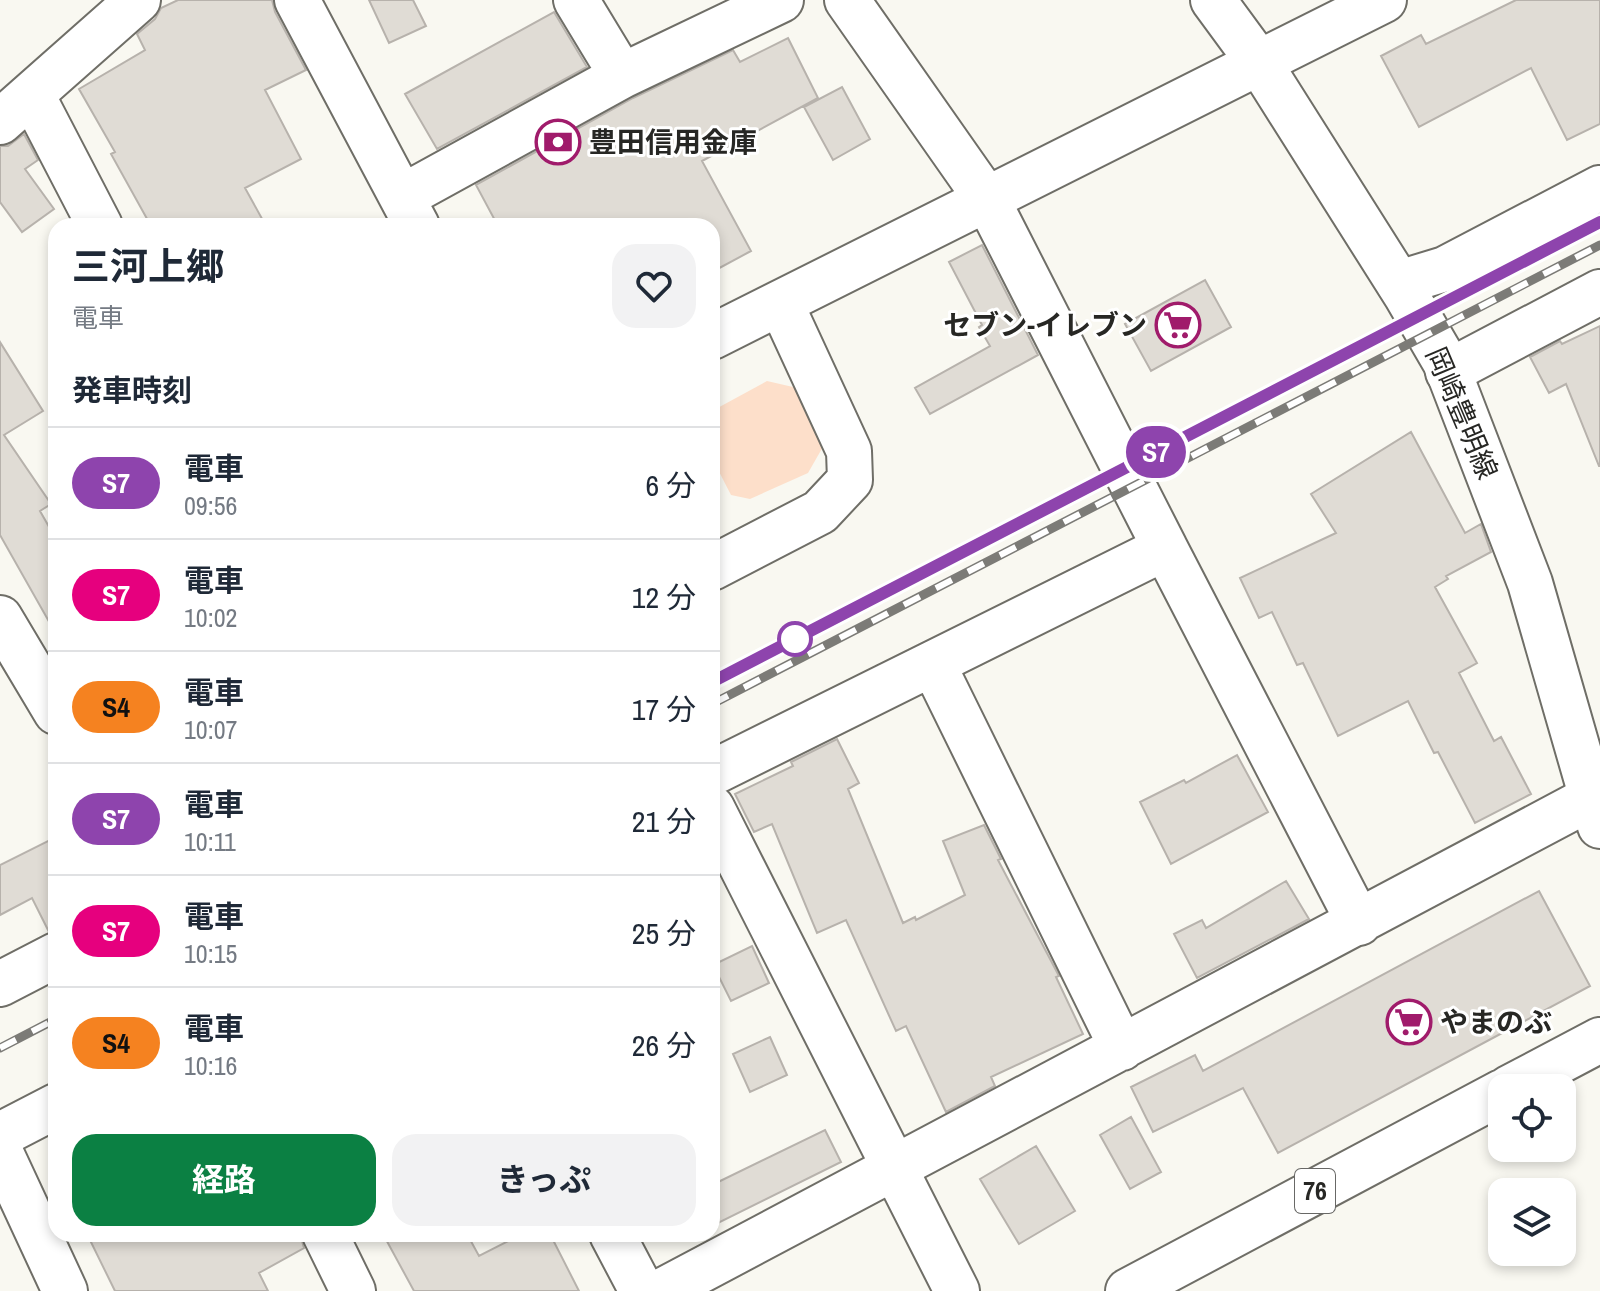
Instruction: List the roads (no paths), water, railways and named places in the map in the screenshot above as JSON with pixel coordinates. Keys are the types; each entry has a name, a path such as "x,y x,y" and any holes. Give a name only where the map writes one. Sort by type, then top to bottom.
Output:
{"street":[{"path":"94,218 16,108 138,0"},
{"path":"297,0 410,212 622,76 781,0"},
{"path":"576,0 622,76"},
{"path":"847,0 988,201 1359,923"},
{"name":"岡崎豊明線","path":"1213,0 1260,64 1399,283 1445,362 1530,583 1597,805"},
{"path":"720,333 1384,0"},
{"path":"1399,283 1445,269 1600,188"},
{"path":"1448,372 1600,292"},
{"path":"720,564 820,512 850,480 849,451 781,304"},
{"path":"720,769 1165,548"},
{"path":"0,618 30,676 48,701"},
{"path":"933,664 1122,1048"},
{"path":"662,1291 1359,923 1597,805"},
{"path":"720,824 957,1291"},
{"path":"0,984 48,959"},
{"path":"1536,1074 1600,1040"},
{"name":"76","path":"1128,1291 1488,1099"},
{"path":"0,1135 48,1110"},
{"path":"0,1151 65,1291"},
{"path":"329,1242 353,1291"},
{"path":"616,1242 642,1291"}],"railway":[{"path":"720,678 1600,222"},
{"path":"720,700 1600,245"},
{"path":"0,1048 48,1023"}],"train":[{"name":"S7","path":"720,678 1600,222"}],"place":[{"name":"豊田信用金庫","path":"558,142"},
{"name":"セブン-イレブン","path":"1178,325"},
{"name":"やまのぶ","path":"1409,1022"}]}
